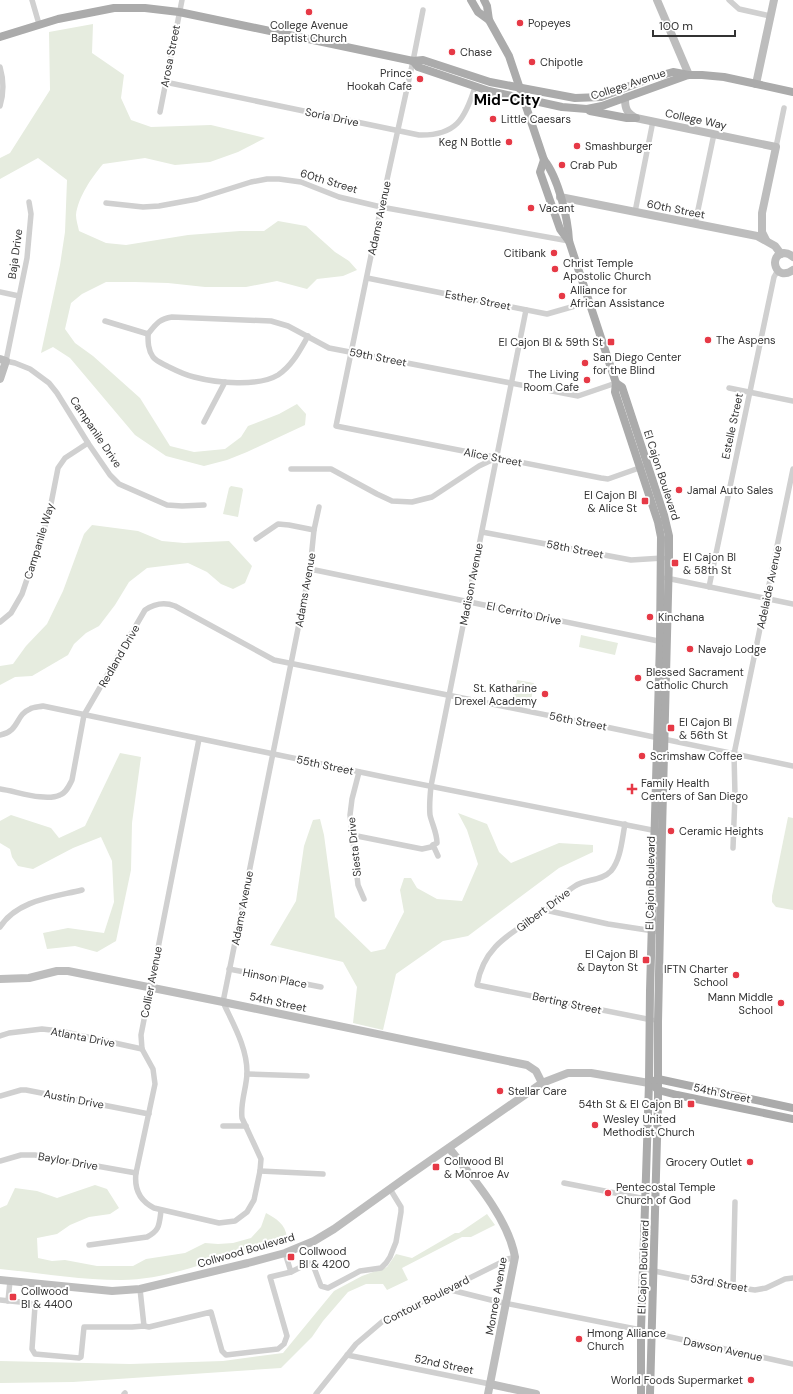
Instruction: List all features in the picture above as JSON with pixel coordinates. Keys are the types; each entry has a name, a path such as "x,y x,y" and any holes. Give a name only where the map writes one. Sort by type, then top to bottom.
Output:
{"main road":[{"name":"El Cajon Boulevard","path":"471,0 478,12 489,20"},
{"name":"El Cajon Boulevard","path":"484,0 487,6 489,20 509,56 544,160 551,168 568,226 569,241 616,383 615,392 644,467 666,558 660,738 654,1021 649,1083 641,1330 641,1394"},
{"name":"College Avenue","path":"0,37 40,24 85,13 114,8 145,8 179,12 413,62 423,60 490,82 568,97 594,98 612,94 648,79 673,72 689,75"},
{"name":"College Avenue","path":"413,62 418,68 474,87 572,108 587,109 602,106 689,75 702,74 724,76 793,92"},
{"path":"572,108 627,118 636,118"},
{"name":"El Cajon Boulevard","path":"544,160 540,172 560,229 569,241"},
{"name":"El Cajon Boulevard","path":"650,1394 658,1090 654,1021"},
{"path":"649,1083 658,1079"},
{"name":"54th Street","path":"658,1079 793,1108"},
{"name":"54th Street","path":"649,1083 658,1090 793,1119"}],"street":[{"path":"32,0 40,24"},
{"name":"Arosa Street","path":"160,112 182,0"},
{"path":"657,0 689,75"},
{"path":"729,0 739,9 770,16"},
{"path":"756,84 774,0"},
{"name":"Adams Avenue","path":"336,426 423,10"},
{"path":"0,67 3,79 3,96 0,106"},
{"name":"Soria Drive","path":"165,82 419,135 433,136 441,134 458,123 469,105 474,87"},
{"path":"625,99 625,109 629,114 636,118"},
{"path":"766,240 762,232 762,213 784,108"},
{"name":"College Way","path":"636,118 776,147"},
{"path":"634,212 653,121"},
{"path":"695,224 714,134"},
{"name":"60th Street","path":"106,203 143,207 159,206 197,199 251,182 279,179 302,182 339,197 381,207 569,241"},
{"name":"60th Street","path":"560,197 756,236 776,246 781,254 786,253 793,257"},
{"name":"Baja Drive","path":"0,379 3,360 27,258 30,214 29,202"},
{"path":"781,254 777,257 775,266 783,273 788,273 793,270"},
{"name":"Estelle Street","path":"710,587 774,277 778,270"},
{"name":"Esther Street","path":"367,278 547,314 589,302"},
{"path":"0,292 19,296"},
{"name":"Madison Avenue","path":"438,856 433,845 437,843 437,836 432,823 430,808 431,786 526,310"},
{"name":"59th Street","path":"148,334 156,324 163,319 172,317 271,321 288,326 329,348 578,396 616,383"},
{"path":"105,321 148,334 148,346 154,358 180,373 194,378 225,382 260,382 278,375 289,366 308,336"},
{"name":"Campanile Drive","path":"3,360 15,362 30,369 49,383 110,475 120,484 167,505 204,505"},
{"path":"204,422 225,382"},
{"path":"729,388 793,400"},
{"name":"Alice Street","path":"336,426 608,479 644,467"},
{"name":"Campanile Way","path":"0,622 11,613 22,594 48,514 60,464 68,455 88,443"},
{"path":"291,469 331,469 392,501 412,502 432,497 479,466 496,458"},
{"name":"Adelaide Avenue","path":"733,848 735,795 734,754 793,469"},
{"name":"Adams Avenue","path":"224,1002 229,969 310,569 314,530 319,507"},
{"path":"256,539 278,524 314,530"},
{"name":"58th Street","path":"482,532 631,560 666,558"},
{"name":"El Cerrito Drive","path":"310,569 664,642"},
{"path":"665,578 793,604"},
{"name":"Redland Drive","path":"0,790 54,797 62,795 69,788 72,780 84,715 145,610 155,605 171,604 274,660 291,664"},
{"name":"56th Street","path":"291,664 793,766"},
{"name":"55th Street","path":"0,735 7,734 13,729 22,714 30,708 42,706 359,772 658,831"},
{"name":"Collier Avenue","path":"161,1211 150,1206 140,1197 136,1183 136,1173 155,1084 153,1069 142,1049 141,1035 199,739"},
{"name":"Siesta Drive","path":"359,772 352,799 350,815 358,885 364,899"},
{"name":"Gilbert Drive","path":"476,985 479,972 489,952 498,944 545,910 576,885 597,879 611,871 618,858 625,824"},
{"path":"352,835 422,849 433,845"},
{"path":"0,927 8,917 22,907 31,903 82,890"},
{"path":"545,910 608,924 656,932"},
{"name":"Hinson Place","path":"229,969 321,987"},
{"name":"54th Street","path":"0,979 29,978 57,971 68,971 526,1065 536,1071 542,1083"},
{"name":"Berting Street","path":"476,985 654,1021"},
{"path":"89,1245 147,1237 155,1233 159,1227 161,1211 220,1222 235,1221 247,1212 254,1200 261,1159 242,1118 241,1110 247,1074 247,1062 244,1050 224,1002"},
{"name":"Atlanta Drive","path":"0,1036 10,1033 42,1029 60,1031 142,1049"},
{"name":"54th Street","path":"568,1073 591,1073 649,1083"},
{"name":"Collwood Boulevard","path":"0,1280 112,1291 140,1289 285,1253 314,1241 334,1229 542,1083 568,1073"},
{"path":"247,1074 307,1076"},
{"name":"Austin Drive","path":"0,1096 26,1090 148,1114"},
{"path":"223,1126 246,1126"},
{"name":"Monroe Avenue","path":"449,1148 479,1186 499,1217 514,1247 516,1257 488,1394"},
{"name":"Baylor Drive","path":"0,1161 21,1155 35,1155 136,1173"},
{"path":"260,1171 323,1174"},
{"path":"564,1183 656,1201"},
{"path":"0,1300 30,1303 35,1306 32,1349 36,1354 81,1357 84,1327 149,1327 211,1312 222,1351 226,1355 278,1349 284,1344 287,1336 270,1277 291,1272 308,1262 313,1265 321,1286 328,1288 360,1271 381,1268 390,1257 396,1242 401,1212 401,1207 390,1189"},
{"path":"733,1287 735,1202"},
{"path":"285,1253 291,1272"},
{"name":"Contour Boulevard","path":"316,1394 363,1337 383,1321 508,1259 516,1257"},
{"name":"53rd Street","path":"643,1270 755,1290 766,1288 784,1279 793,1278"},
{"path":"8,1301 10,1281"},
{"path":"140,1289 144,1326"},
{"path":"446,1289 507,1304 641,1330"},
{"name":"Dawson Avenue","path":"652,1333 793,1364"},
{"name":"52nd Street","path":"347,1355 536,1394"}],"shaded area":[{"path":"93,24 92,53 124,75 121,98 131,120 151,127 211,125 265,138 238,152 210,162 175,165 145,158 103,164 90,181 77,208 76,215 79,231 106,243 126,245 188,235 240,231 264,231 278,221 306,226 335,252 349,261 357,270 343,276 317,279 307,289 277,281 246,287 205,287 168,283 106,282 82,294 71,303 65,329 75,343 93,356 140,398 170,446 194,452 225,449 241,437 248,426 279,414 297,404 306,414 305,425 227,460 204,466 166,456 135,435 70,358 53,347 41,353 60,265 65,232 67,180 38,158 0,179 0,158 10,153 50,90 49,32"},
{"path":"231,486 242,488 243,490 238,517 223,514 229,488"},
{"path":"92,525 138,531 162,541 184,543 229,541 252,566 245,583 233,589 221,584 207,572 188,563 147,568 129,582 115,605 99,626 86,633 74,644 68,655 32,676 15,677 0,685 0,666 13,664 26,646 47,624 63,591 84,534"},
{"path":"581,635 618,643 615,655 579,647"},
{"path":"517,680 534,683 531,701 514,698"},
{"path":"120,753 141,757 132,823 131,870 116,941 97,952 75,946 47,949 43,933 68,928 104,933 114,902 112,861 101,837 73,848 33,869 18,866 12,857 10,849 0,843 0,821 11,815 51,828 59,838 85,826"},
{"path":"458,813 487,824 499,852 511,863 559,843 593,845 593,852 559,868 468,936 443,941 396,974 383,1030 353,1023 357,987 343,962 270,945 296,901 304,846 313,820 320,819 324,835 335,917 371,952 385,949 404,912 400,890 404,878 411,878 417,888 437,899 462,901 478,864 467,830"},
{"path":"788,817 793,818 793,910 776,907 772,902"},
{"path":"95,1185 107,1189 119,1208 110,1214 89,1217 70,1225 57,1234 37,1238 38,1258 52,1261 65,1260 97,1266 133,1266 146,1259 185,1253 205,1243 233,1243 251,1238 261,1227 266,1213 280,1222 286,1232 287,1237 245,1253 230,1255 176,1272 149,1278 121,1280 90,1279 0,1269 0,1208 7,1205 15,1188 37,1191 57,1198"},
{"path":"487,1214 495,1225 471,1237 462,1237 402,1268 408,1280 387,1290 383,1284 366,1284 348,1292 323,1321 312,1337 281,1368 73,1382 0,1383 0,1361 130,1364 223,1361 283,1353 334,1291 362,1276 387,1267 396,1254 412,1258 455,1233 459,1233"}],"place":[{"name":"College Avenue Baptist Church","path":"309,12"},
{"name":"Popeyes","path":"520,23"},
{"name":"Chase","path":"452,52"},
{"name":"Chipotle","path":"532,62"},
{"name":"Prince Hookah Cafe","path":"420,79"},
{"name":"Little Caesars","path":"493,119"},
{"name":"Keg N Bottle","path":"509,142"},
{"name":"Smashburger","path":"577,146"},
{"name":"Crab Pub","path":"562,165"},
{"name":"Vacant","path":"531,208"},
{"name":"Citibank","path":"554,253"},
{"name":"Christ Temple Apostolic Church","path":"555,269"},
{"name":"Alliance for African Assistance","path":"562,296"},
{"name":"The Aspens","path":"708,340"},
{"name":"El Cajon Bl & 59th St","path":"611,342"},
{"name":"San Diego Center for the Blind","path":"585,363"},
{"name":"The Living Room Cafe","path":"587,380"},
{"name":"Jamal Auto Sales","path":"679,490"},
{"name":"El Cajon Bl & Alice St","path":"645,501"},
{"name":"El Cajon Bl & 58th St","path":"675,563"},
{"name":"Kinchana","path":"650,617"},
{"name":"Navajo Lodge","path":"690,649"},
{"name":"Blessed Sacrament Catholic Church","path":"638,678"},
{"name":"St. Katharine Drexel Academy","path":"545,694"},
{"name":"El Cajon Bl & 56th St","path":"671,728"},
{"name":"Scrimshaw Coffee","path":"642,756"},
{"name":"Family Health Centers of San Diego","path":"632,789"},
{"name":"Ceramic Heights","path":"671,831"},
{"name":"El Cajon Bl & Dayton St","path":"646,960"},
{"name":"IFTN Charter School","path":"736,975"},
{"name":"Mann Middle School","path":"781,1003"},
{"name":"Stellar Care","path":"500,1091"},
{"name":"54th St & El Cajon Bl","path":"691,1104"},
{"name":"Wesley United Methodist Church","path":"595,1125"},
{"name":"Grocery Outlet","path":"750,1162"},
{"name":"Collwood Bl & Monroe Av","path":"436,1167"},
{"name":"Pentecostal Temple Church of God","path":"608,1193"},
{"name":"Collwood Bl & 4200","path":"291,1257"},
{"name":"Collwood Bl & 4400","path":"13,1297"},
{"name":"Hmong Alliance Church","path":"579,1339"},
{"name":"World Foods Supermarket","path":"751,1380"}],"district":[{"name":"Mid-City","path":"507,100"}]}
